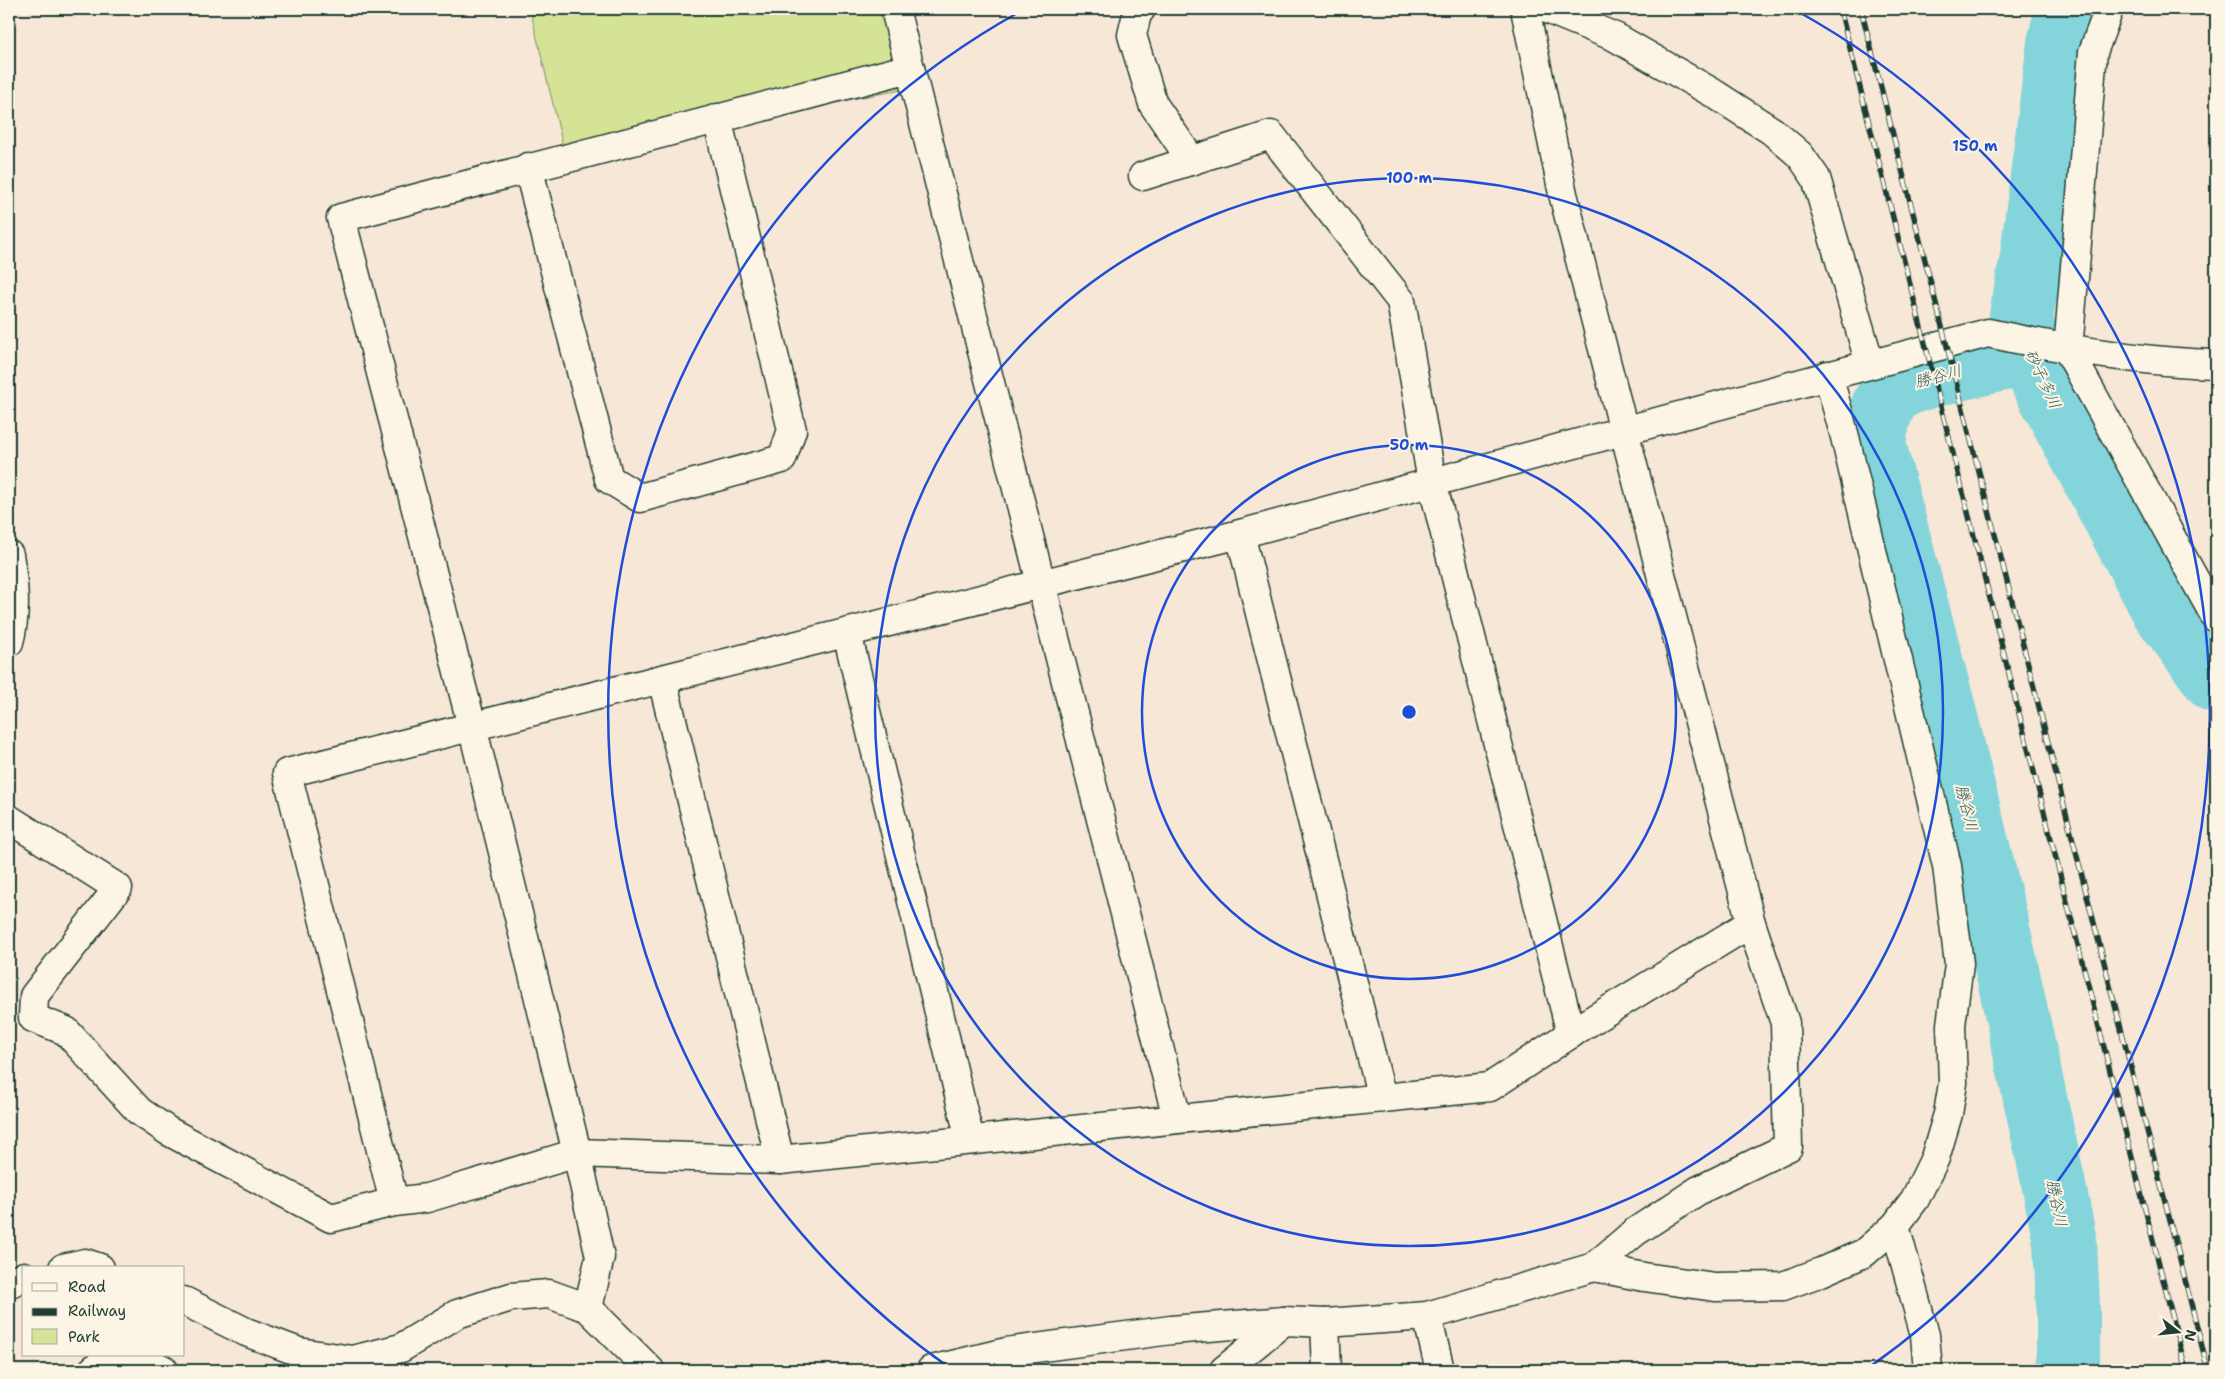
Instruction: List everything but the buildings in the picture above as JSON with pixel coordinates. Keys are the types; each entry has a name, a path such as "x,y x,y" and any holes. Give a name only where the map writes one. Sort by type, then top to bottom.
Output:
{"street":[{"path":"895,9 1177,1118"},
{"path":"1141,9 1137,14 1132,35 1153,104 1192,160"},
{"path":"947,1368 1006,1352 1152,1332 1284,1321 1325,1323 1426,1316 1594,1267 1635,1232 1699,1190 1788,1147 1785,1023 1751,923 1563,194 1525,9"},
{"path":"1547,9 1615,38 1713,93 1772,131 1800,155 1816,178 1870,364"},
{"path":"2109,9 2093,52 2068,350 2216,618"},
{"path":"588,1308 600,1257 577,1153 472,726 342,218 910,68"},
{"path":"528,168 609,479 640,498 782,459 792,430 717,118"},
{"path":"1143,176 1271,135 1401,301 1432,482 1572,1034"},
{"path":"394,1202 287,773 1240,534 1988,333 2068,350 2190,364 2216,364"},
{"path":"1594,1267 1644,1277 1715,1287 1784,1286 1821,1272 1864,1253 1895,1226 1916,1199 1935,1158 1948,1114 1953,1083 1951,1025 1959,964 1947,866 1846,437 1828,375"},
{"path":"1240,534 1382,1098"},
{"path":"9,555 14,584 14,625 9,642"},
{"path":"847,633 970,1140"},
{"path":"662,679 780,1160"},
{"path":"9,819 118,888 34,996 32,1018 66,1031 139,1111 168,1131 331,1218 394,1202 427,1198 577,1153 780,1160 1490,1087 1751,923"},
{"path":"1895,1226 1925,1335 1928,1370"},
{"path":"72,1266 85,1263 94,1266"},
{"path":"9,1284 22,1277"},
{"path":"185,1302 246,1332 299,1352 352,1360 401,1348 458,1314 511,1297 549,1294 588,1308 650,1370"},
{"path":"1426,1316 1440,1370"},
{"path":"1224,1370 1284,1321"},
{"path":"1325,1323 1327,1370"},
{"path":"93,1370 110,1356"},
{"path":"137,1356 164,1370"}],"green space":[{"path":"530,9 884,9 902,90 564,150"}],"waterway":[{"name":"砂子多川","path":"2067,9 2059,43 2031,263 2021,316 2028,354 2164,611 2216,681"},
{"name":"勝谷川","path":"2028,354 1937,374 1903,386 1893,392 1885,403 1879,417 1874,445 1943,706 1997,924 2052,1176 2065,1242 2068,1304 2068,1370"}],"railway":[{"path":"1840,9 2186,1370"},
{"path":"1861,9 2208,1370"}]}
